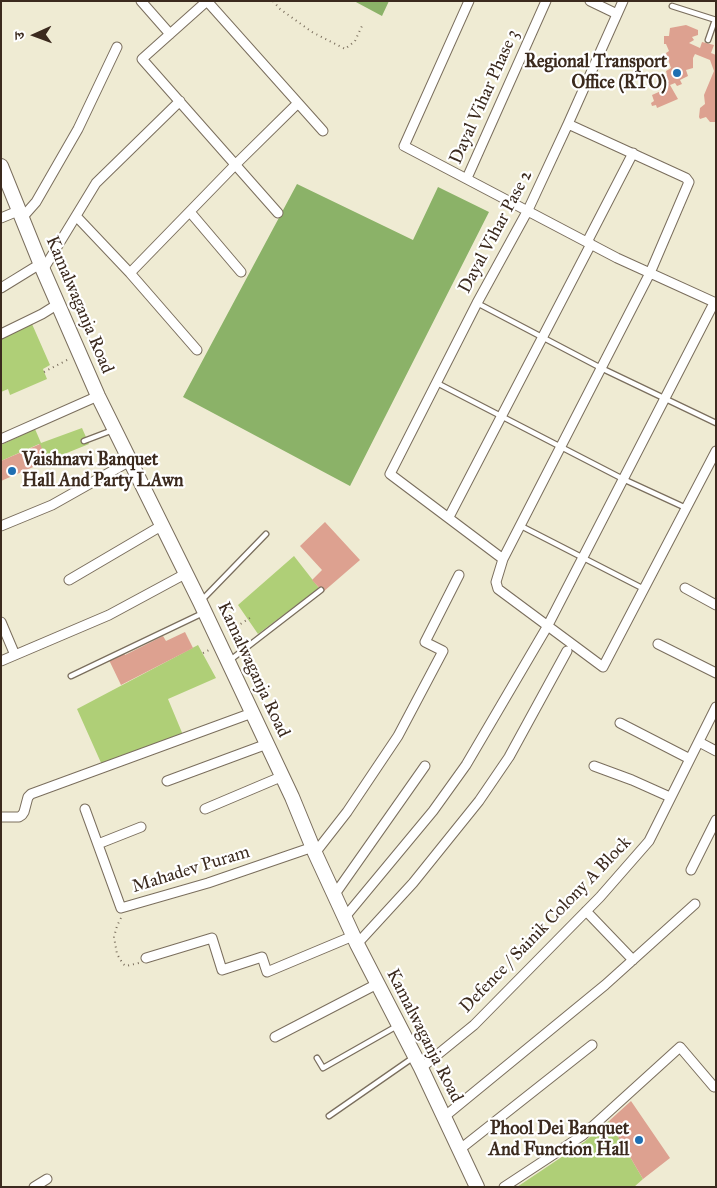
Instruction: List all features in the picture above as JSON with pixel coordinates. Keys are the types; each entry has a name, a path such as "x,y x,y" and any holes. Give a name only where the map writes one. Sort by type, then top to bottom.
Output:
{"main road":[{"name":"Kamalwaganja Road","path":"1,166 20,215 98,396 217,638 282,776 355,940 418,1062 477,1187"}],"street":[{"path":"278,212 142,59 207,1 323,130"},
{"path":"345,917 433,812 466,765 547,626 715,303 589,243 404,146 469,1"},
{"name":"Dayal Vihar Phase 3","path":"467,178 546,1"},
{"path":"590,1 617,14"},
{"name":"Dayal Vihar Pase 2","path":"449,517 390,474 477,302 528,210 623,1"},
{"path":"146,3 170,34"},
{"path":"1,218 20,215 36,202 78,129 116,48"},
{"path":"1,288 42,267 96,183 180,101"},
{"path":"130,273 235,164 298,103"},
{"path":"568,124 688,180 650,273 503,559 496,582 498,589 603,668 716,451"},
{"path":"503,559 449,517 543,337 633,153"},
{"path":"190,212 240,272"},
{"path":"76,216 130,273 197,350"},
{"path":"1,334 58,304"},
{"path":"1,439 98,396"},
{"path":"1,526 52,505 130,461"},
{"path":"69,580 161,526"},
{"path":"1,661 109,615 185,574"},
{"path":"314,850 347,812 398,736 443,651 425,642 459,575"},
{"path":"685,588 716,605"},
{"path":"1,622 15,655"},
{"path":"658,644 716,673"},
{"path":"146,958 212,938 222,970 262,957 267,972 355,940 413,883 479,801 509,757 567,651"},
{"name":"Defence / Sainik Colony A Block","path":"418,1062 474,1025 586,911 649,841 716,707"},
{"path":"1,817 19,817 22,815 28,797 31,794 252,713"},
{"path":"620,723 690,759"},
{"path":"699,742 716,750"},
{"path":"167,781 267,744"},
{"path":"335,894 425,766"},
{"path":"594,766 670,797"},
{"path":"205,809 282,776"},
{"name":"Mahadev Puram","path":"85,809 121,908 314,850"},
{"path":"691,870 716,820"},
{"path":"98,844 141,827"},
{"path":"444,1117 605,985 695,904"},
{"path":"586,911 633,960"},
{"path":"275,1038 377,984"},
{"path":"459,1150 592,1045"},
{"path":"504,1187 583,1135 680,1047 714,1086"},
{"path":"34,1187 47,1179"}],"lane":[{"path":"672,6 715,20 708,40"},
{"path":"477,302 601,368 716,423"},
{"path":"437,383 623,479 686,508"},
{"path":"84,441 114,429"},
{"path":"520,526 644,589"},
{"path":"71,676 202,607 266,534"},
{"path":"228,662 321,590"},
{"path":"317,1058 323,1068 398,1025"},
{"path":"329,1116 418,1062"}],"path":[{"path":"273,1 280,9 312,32 345,49 356,41 362,26"},
{"path":"44,372 80,353"},
{"path":"217,638 253,616"},
{"path":"121,908 122,915 116,926 114,937 117,954 126,966 137,964 146,958"}],"green space":[{"path":"354,1 389,1 382,16"},
{"path":"297,184 413,240 438,187 489,212 350,486 183,397"},
{"path":"32,324 50,365 43,369 47,379 10,395 8,389 1,392 1,339"},
{"path":"82,428 89,444 47,461 39,444 1,461 1,445 35,429 41,443"},
{"path":"294,556 319,588 258,634 238,605"},
{"path":"198,645 216,678 168,699 183,735 102,765 77,709"},
{"path":"609,1121 643,1179 634,1187 517,1187 584,1142"}],"building":[{"name":"Regional Transport Office (RTO)","path":"686,25 698,30 698,35 692,37 694,40 689,43 700,48 702,42 714,45 711,53 716,55 716,122 710,122 706,117 700,119 699,117 700,108 705,104 704,95 714,71 710,60 695,54 693,68 686,70 688,76 680,80 682,84 677,86 675,83 670,85 678,99 657,108 656,105 652,106 651,103 654,101 652,95 661,91 656,81 667,75 666,71 671,68 666,53 669,51 666,44 664,44 664,36 669,36 670,28"},
{"name":"Vaishnavi Banquet Hall And Party LAwn","path":"40,444 47,461 1,481 1,461"},
{"path":"325,522 360,560 323,592 312,580 322,570 300,546"},
{"path":"185,632 193,648 121,685 109,660 123,652 125,655 163,636 166,641"},
{"name":"Phool Dei Banquet And Function Hall","path":"631,1101 670,1158 643,1179 609,1121"}],"place":[{"name":"Regional Transport Office (RTO)","path":"677,73"},
{"name":"Vaishnavi Banquet Hall And Party LAwn","path":"12,471"},
{"name":"Phool Dei Banquet And Function Hall","path":"639,1140"}]}
